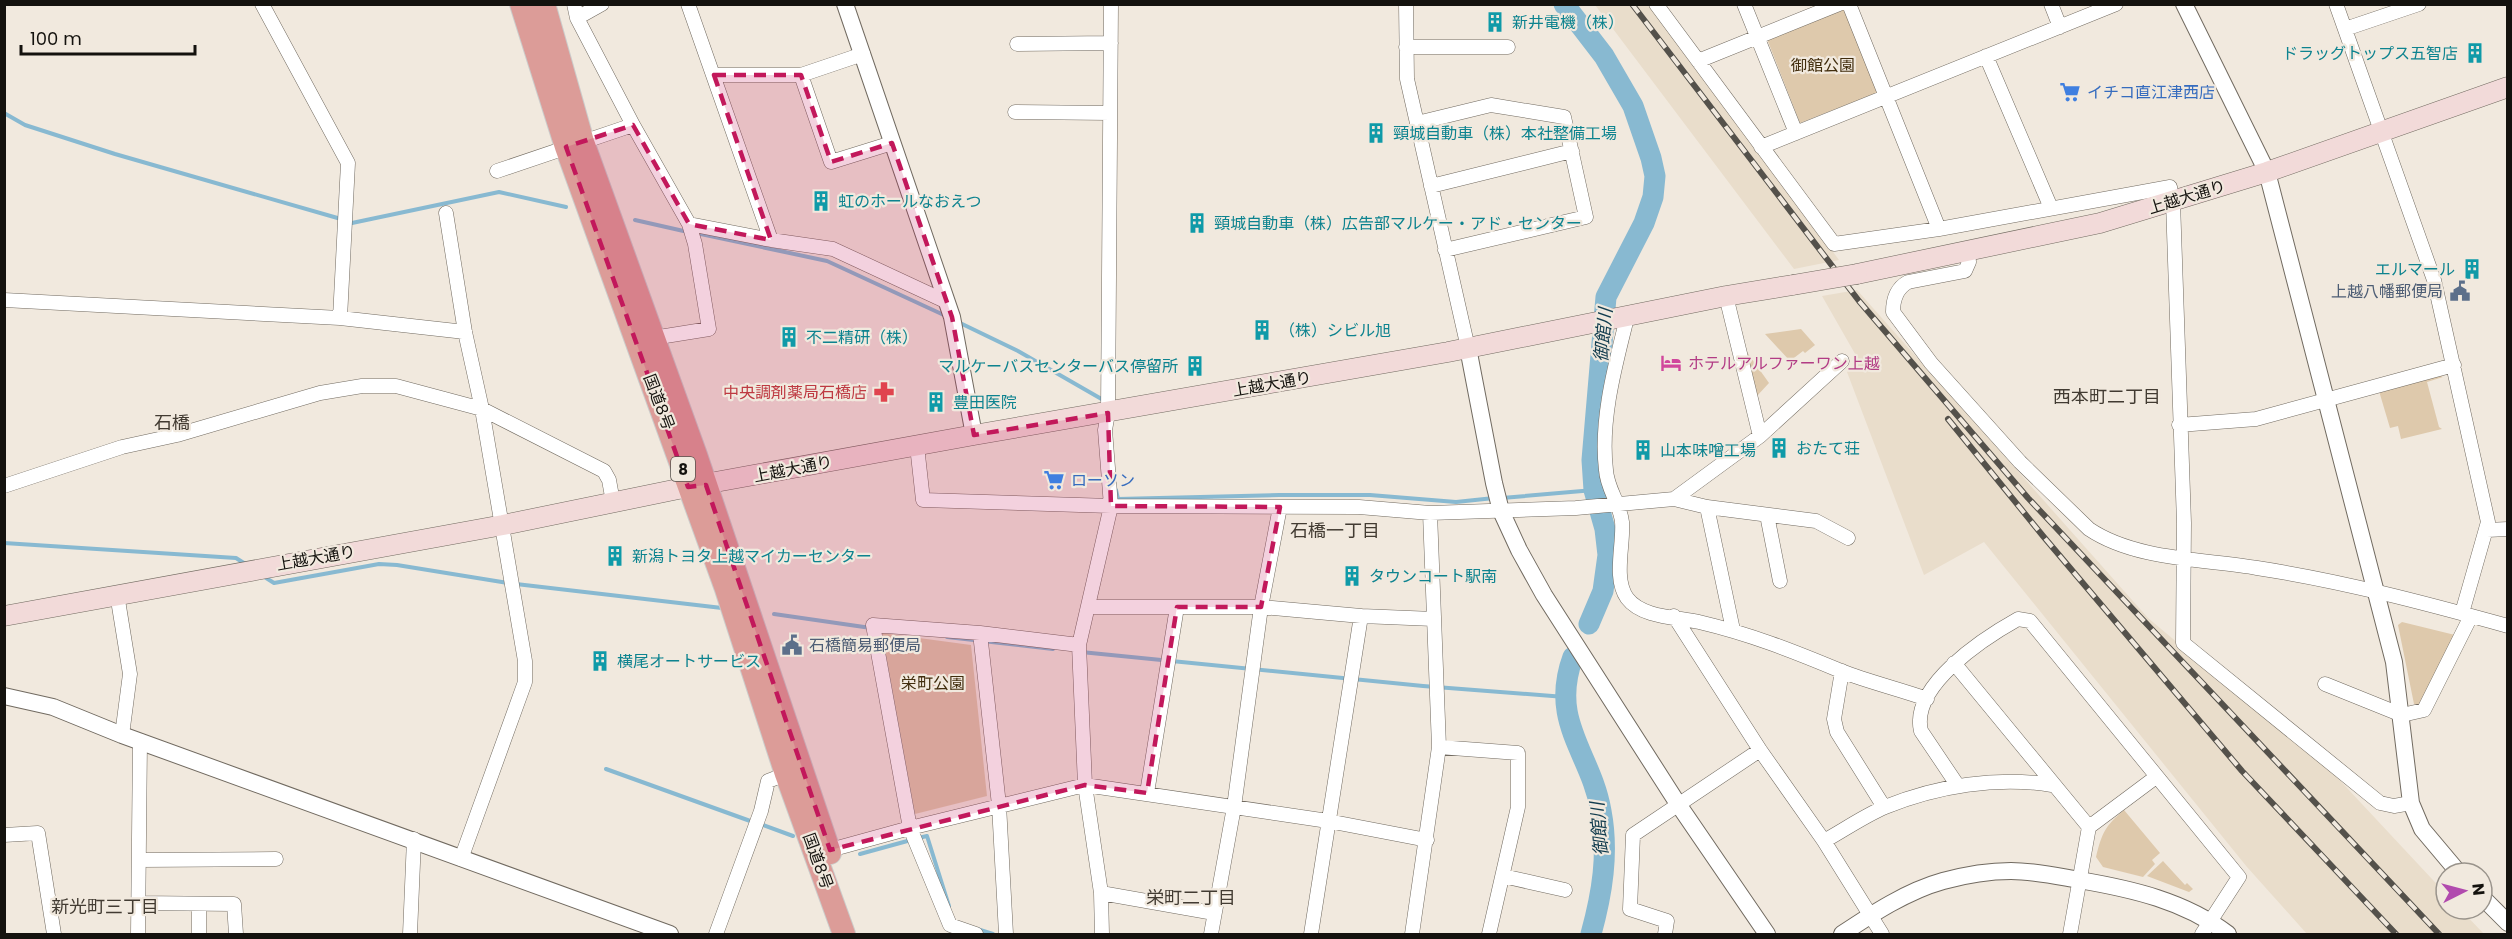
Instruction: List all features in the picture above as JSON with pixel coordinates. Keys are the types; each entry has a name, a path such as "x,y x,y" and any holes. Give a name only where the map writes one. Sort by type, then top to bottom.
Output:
{"highway":[{"name":"国道8号","path":"521,4 830,850 856,934"},
{"name":"国道8号","path":"544,4 574,144 653,338 726,589 786,774 844,934"}],"main road":[{"name":"上越大通り","path":"1726,296 1857,274 2100,223 2267,172 2508,87"},
{"path":"1622,318 1726,296"},
{"name":"上越大通り","path":"4,615 503,525 613,502 974,435 1468,348 1622,318"}],"street":[{"path":"262,4 348,163 340,318"},
{"path":"602,4 575,11 691,233 709,329 653,338"},
{"path":"688,4 771,240"},
{"path":"844,4 952,317 974,435"},
{"path":"1102,934 1101,893 1085,785 1079,645 1111,506 1105,430 1108,413 1111,4"},
{"path":"1406,4 1407,79 1468,348 1501,512 1544,595 1678,804 1767,934"},
{"path":"1656,4 1834,244 1939,229 2170,187 2173,202 2180,425 2183,643 2380,803 2394,806 2411,803"},
{"path":"1744,4 1796,133"},
{"path":"1698,61 1839,4"},
{"path":"1849,4 1939,229"},
{"path":"2051,4 2060,27"},
{"path":"1761,147 2116,4"},
{"path":"2184,4 2267,172 2378,593 2394,662 2411,803 2422,829 2449,861"},
{"path":"2325,684 2402,715 2424,710 2467,614 2488,522 2434,280 2336,4"},
{"path":"2345,29 2419,4"},
{"path":"1017,44 1111,43"},
{"path":"1406,47 1508,47"},
{"path":"714,75 801,75 862,54"},
{"path":"1986,56 2050,208"},
{"path":"801,75 831,162 892,143"},
{"path":"1417,123 1491,105 1564,117 1572,152 1586,216 1445,250"},
{"path":"1015,112 1110,112"},
{"path":"497,171 633,125"},
{"path":"1431,186 1572,152"},
{"path":"446,213 465,332 482,409 525,661 525,682 460,859"},
{"path":"691,233 771,240 833,249 947,302"},
{"path":"1968,252 1969,262 1965,271 1908,282 1903,285 1893,304 1893,312 1931,363 2020,462 2089,529 2101,537 2126,547 2183,558 2258,568 2378,593 2508,626"},
{"path":"1726,296 1760,436"},
{"path":"4,300 340,318 465,332"},
{"path":"1622,318 1610,396 1605,461 1609,486 1622,522 1622,585 1627,597 1636,606 1649,613 1674,616 1733,630 1802,653 1842,671 1927,699"},
{"path":"1674,499 1760,436 1842,361"},
{"path":"2180,425 2256,419 2454,365"},
{"path":"5,484 122,447 177,435 342,388 396,386 482,409 604,471 609,480 613,502"},
{"path":"917,446 923,500 1111,506 1378,508 1430,513 1576,508 1674,499 1707,507 1816,521 1848,538"},
{"path":"1211,934 1234,807 1261,607 1280,507"},
{"path":"1707,507 1733,630"},
{"path":"1412,934 1439,747 1430,513"},
{"path":"1767,515 1780,581"},
{"path":"2487,530 2508,528"},
{"path":"117,594 130,674 122,735"},
{"path":"1089,607 1261,607 1361,616 1434,619"},
{"path":"1147,793 1177,607"},
{"path":"1311,934 1361,616"},
{"path":"1674,616 1761,750 1824,841 1882,934"},
{"path":"1958,786 1921,731 1918,721 1927,699 1941,676 1954,663 2018,619 2030,621 2239,877 2206,928"},
{"path":"976,934 950,925 910,828 873,625 980,633 1079,645"},
{"path":"980,633 999,805 1006,934"},
{"path":"1954,663 2089,827"},
{"path":"1842,671 1834,719 1837,732 1884,807"},
{"path":"4,696 53,707 122,735 414,839 460,859 670,934"},
{"path":"138,934 140,741"},
{"path":"1439,747 1518,753 1518,807 1489,934"},
{"path":"1665,934 1667,921 1630,909 1632,835 1761,750"},
{"path":"716,934 760,811 765,786 768,781 786,774"},
{"path":"2070,934 2089,827 2156,777"},
{"path":"1824,841 1884,807 1958,786 2004,781 2052,784"},
{"path":"830,850 999,805 1085,785 1328,821 1427,840"},
{"path":"4,835 38,833 54,934"},
{"path":"410,934 414,839"},
{"path":"138,860 276,859"},
{"path":"1842,934 1869,916 1919,890 1940,882 1986,872 2035,872 2140,892 2185,908 2206,928 2228,934"},
{"path":"1503,876 1564,890"},
{"path":"1101,893 1214,913"},
{"path":"138,903 234,904 236,934"},
{"path":"199,934 200,904"},
{"path":"2494,909 2508,923"}],"highlighted area":[{"path":"714,75 801,75 831,162 892,143 952,317 974,435 1108,413 1111,506 1280,507 1261,607 1177,607 1147,793 1085,785 830,850 706,485 688,487 566,147 633,125 689,224 771,240"}],"shaded area":[{"path":"1595,5 1651,5 1839,260 1794,269"},
{"path":"1857,290 2148,618 2333,773 2434,881 2434,921 2472,921 2484,934 2307,934 2247,867 1984,542 1924,575 1847,372 1858,359 1822,296"}],"green space":[{"name":"御館公園","path":"1846,8 1879,92 1800,123 1767,39"},
{"path":"1801,329 1815,345 1790,361 1765,334"},
{"path":"1747,352 1769,383 1756,397"},
{"path":"2437,374 2443,377 2427,382 2439,427 2442,429 2401,439 2398,426 2390,428 2379,391"},
{"path":"2402,622 2455,635 2420,704 2414,704 2398,625"},
{"name":"栄町公園","path":"882,633 971,645 987,796 915,814"},
{"path":"2124,810 2160,853 2152,860 2155,864 2143,877 2103,867 2096,857 2105,831"},
{"path":"2163,861 2185,885 2187,883 2193,889 2189,892 2147,876"}],"waterway":[{"name":"御館川","path":"1564,4 1604,56 1633,106 1655,176 1653,197 1644,223 1606,297 1592,460 1594,490 1605,529 1608,555 1603,591 1589,624"},
{"path":"4,113 25,125 115,154 341,219"},
{"path":"348,221 352,223 499,192 566,207"},
{"path":"635,220 688,232"},
{"path":"696,233 827,261 946,316"},
{"path":"958,322 1018,351 1105,401"},
{"path":"1116,490 1118,499 1370,495 1456,502 1494,498"},
{"path":"1502,498 1594,490"},
{"path":"4,543 236,558 247,565"},
{"path":"263,576 274,583 379,564 508,583"},
{"path":"516,584 722,608"},
{"path":"774,614 871,628"},
{"path":"947,637 1053,649"},
{"path":"1081,652 1423,686 1565,697"},
{"name":"御館川","path":"1573,657 1567,680 1566,700 1569,719 1596,790 1604,842 1601,889 1591,934"},
{"path":"606,769 753,822"},
{"path":"760,824 793,836"},
{"path":"918,838 927,836 949,906"},
{"path":"860,854 911,840"},
{"path":"977,929 993,934"}],"railway":[{"path":"1632,4 1859,301 2028,498 2439,934"},
{"path":"1948,419 2043,536 2242,771 2396,934"}],"place":[{"name":"新井電機（株）","path":"1495,22"},
{"name":"ドラッグトップス五智店","path":"2475,53"},
{"name":"イチコ直江津西店","path":"2070,92"},
{"name":"頸城自動車（株）本社整備工場","path":"1376,133"},
{"name":"虹のホールなおえつ","path":"821,201"},
{"name":"頸城自動車（株）広告部マルケー・アド・センター","path":"1197,223"},
{"name":"エルマール","path":"2472,269"},
{"name":"上越八幡郵便局","path":"2460,291"},
{"name":"（株）シビル旭","path":"1262,330"},
{"name":"不二精研（株）","path":"789,337"},
{"name":"ホテルアルファーワン上越","path":"1671,363"},
{"name":"マルケーバスセンターバス停留所","path":"1195,366"},
{"name":"中央調剤薬局石橋店","path":"884,392"},
{"name":"豊田医院","path":"936,402"},
{"name":"おたて荘","path":"1779,448"},
{"name":"山本味噌工場","path":"1643,450"},
{"name":"ローソン","path":"1054,480"},
{"name":"新潟トヨタ上越マイカーセンター","path":"615,556"},
{"name":"タウンコート駅南","path":"1352,576"},
{"name":"石橋簡易郵便局","path":"792,645"},
{"name":"横尾オートサービス","path":"600,661"}],"district":[{"name":"西本町二丁目","path":"2107,396"},
{"name":"石橋","path":"172,422"},
{"name":"石橋一丁目","path":"1335,530"},
{"name":"栄町二丁目","path":"1191,897"},
{"name":"新光町三丁目","path":"105,906"}]}
